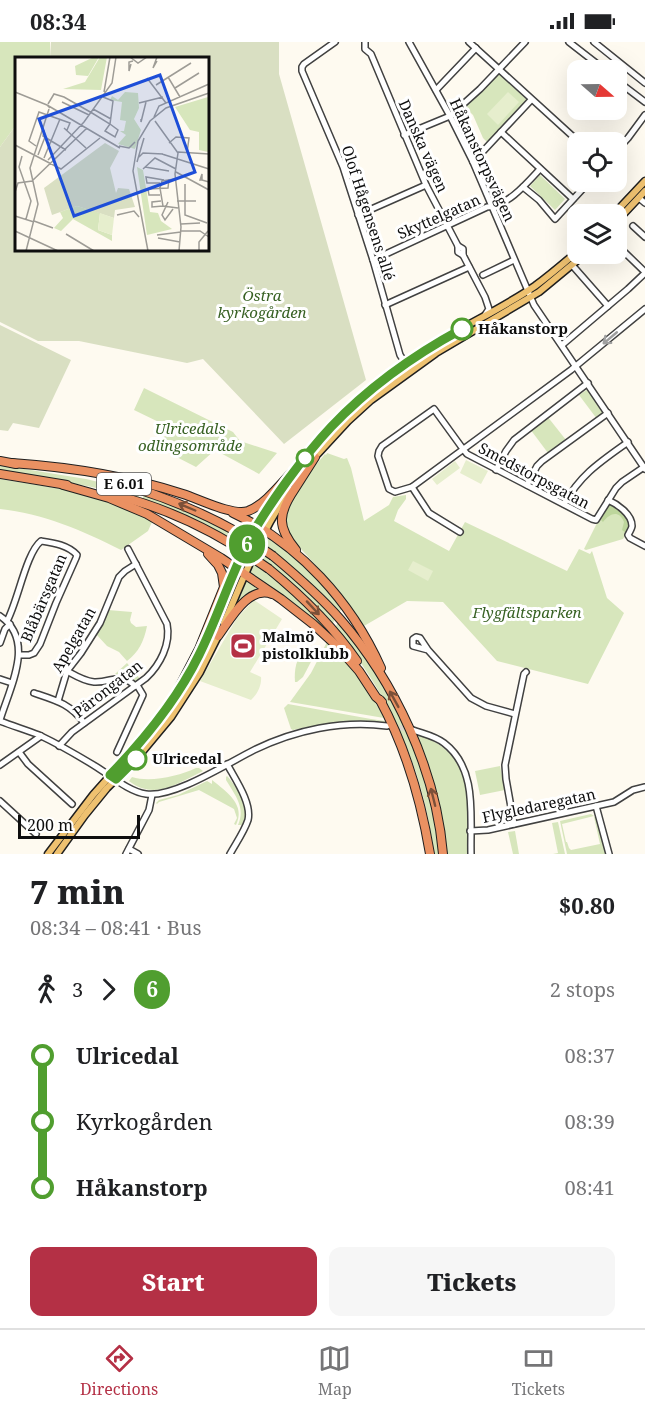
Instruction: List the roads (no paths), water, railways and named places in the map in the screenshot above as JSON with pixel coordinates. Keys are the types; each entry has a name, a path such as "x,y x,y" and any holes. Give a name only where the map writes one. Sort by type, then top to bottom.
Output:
{"highway":[{"path":"315,457 289,497 281,522 286,537 348,608 374,653 384,681"},
{"name":"E 6.01","path":"0,461 76,474 138,488 193,509 239,533 273,556 305,583 334,613 359,644 384,681 404,717 430,785 443,854"},
{"path":"12,463 65,468 130,480 180,493 246,519 307,563"},
{"path":"219,507 239,512 256,507 299,465"},
{"name":"E 6.01","path":"0,474 93,490 145,504 193,523 270,569 303,598 339,637 382,702 403,747 419,796 430,854"},
{"path":"63,485 109,498 166,524 281,599 337,646 355,666 375,697 382,702"},
{"path":"173,699 198,649 224,587 218,565 196,543"},
{"path":"218,636 240,607 253,595 267,592 281,599"}],"main road":[{"path":"624,204 645,182"},
{"path":"627,211 645,191"},
{"path":"48,854 113,777 173,699 198,657 235,568 257,526 275,497 329,429 385,379 406,364 484,316 529,294 567,260"},
{"path":"57,854 113,777 126,771 180,704 200,672 244,574 286,495 315,457 371,400 436,353 572,265"},
{"path":"467,335 494,314 495,310"}],"street":[{"name":"Olof Hågensens allé","path":"335,42 304,64 302,71 343,167 400,355 406,364"},
{"name":"Danska vägen","path":"365,42 365,49 370,54 426,184 458,246 458,252 463,255 485,297 495,310"},
{"name":"Håkanstorpsvägen","path":"409,42 473,162 535,306 644,468"},
{"path":"469,42 568,132"},
{"path":"404,135 450,116 525,42"},
{"path":"569,42 592,60"},
{"path":"594,42 645,82"},
{"path":"436,90 476,48"},
{"path":"627,88 645,102"},
{"path":"473,162 531,100"},
{"path":"627,139 645,115"},
{"path":"501,132 573,199"},
{"name":"Skyttelgatan","path":"373,260 510,198 540,169"},
{"path":"358,215 426,184"},
{"path":"523,187 555,219 580,192"},
{"path":"639,198 645,203"},
{"path":"633,226 645,237"},
{"path":"562,345 645,272 627,255"},
{"path":"483,275 514,260"},
{"path":"572,265 608,306"},
{"path":"385,305 469,267"},
{"path":"484,316 489,309 485,297"},
{"path":"460,532 429,513 412,488 576,366 645,309"},
{"path":"496,470 514,440 588,383"},
{"name":"Smedstorpsgatan","path":"412,488 395,492 389,489 379,461 379,450 434,410 467,454 496,470 592,519 596,520 608,500"},
{"path":"527,485 542,461 608,413"},
{"path":"564,504 588,471 628,442"},
{"path":"644,468 622,482 608,500 622,508 631,522 628,535 630,538 645,546"},
{"name":"Blåbärsgatan","path":"9,623 25,571 37,545 41,541 51,542 76,552 76,558 40,644 29,656 19,655"},
{"name":"Pärongatan","path":"59,746 72,732 150,674 166,646 168,630 164,618 128,549"},
{"name":"Apelgatan","path":"58,701 68,671 100,623 119,577 136,564"},
{"path":"0,616 9,623 17,636 19,648 12,683 0,720 41,736 135,791 152,795 165,793 275,741 312,729 350,724 387,726"},
{"path":"0,643 9,623"},
{"path":"428,650 471,698 486,706 515,714"},
{"path":"68,671 82,679 96,682 124,678 136,686 143,695 117,752"},
{"path":"514,824 505,767 526,672"},
{"path":"0,679 12,683"},
{"path":"34,693 58,701 74,710 84,723"},
{"path":"413,730 443,742 461,762 470,794 471,854"},
{"path":"0,765 41,736"},
{"path":"19,752 28,764 72,804"},
{"path":"227,764 248,804 249,812 246,824 230,854"},
{"name":"Flygledaregatan","path":"471,831 488,830 614,802 633,790 645,787"},
{"path":"138,854 128,851 149,810 152,795"},
{"path":"1,804 36,834"},
{"path":"596,806 609,854"}],"tunnel":[{"path":"392,726 412,730"}],"place":[{"name":"Håkanstorp","path":"462,329"},
{"name":"Malmö pistolklubb","path":"243,646"},
{"name":"Ulricedal","path":"136,759"}],"park label":[{"name":"Östra kyrkogården","path":"262,304"},
{"name":"Ulricedals odlingsområde","path":"190,438"},
{"name":"Flygfältsparken","path":"527,613"}]}
